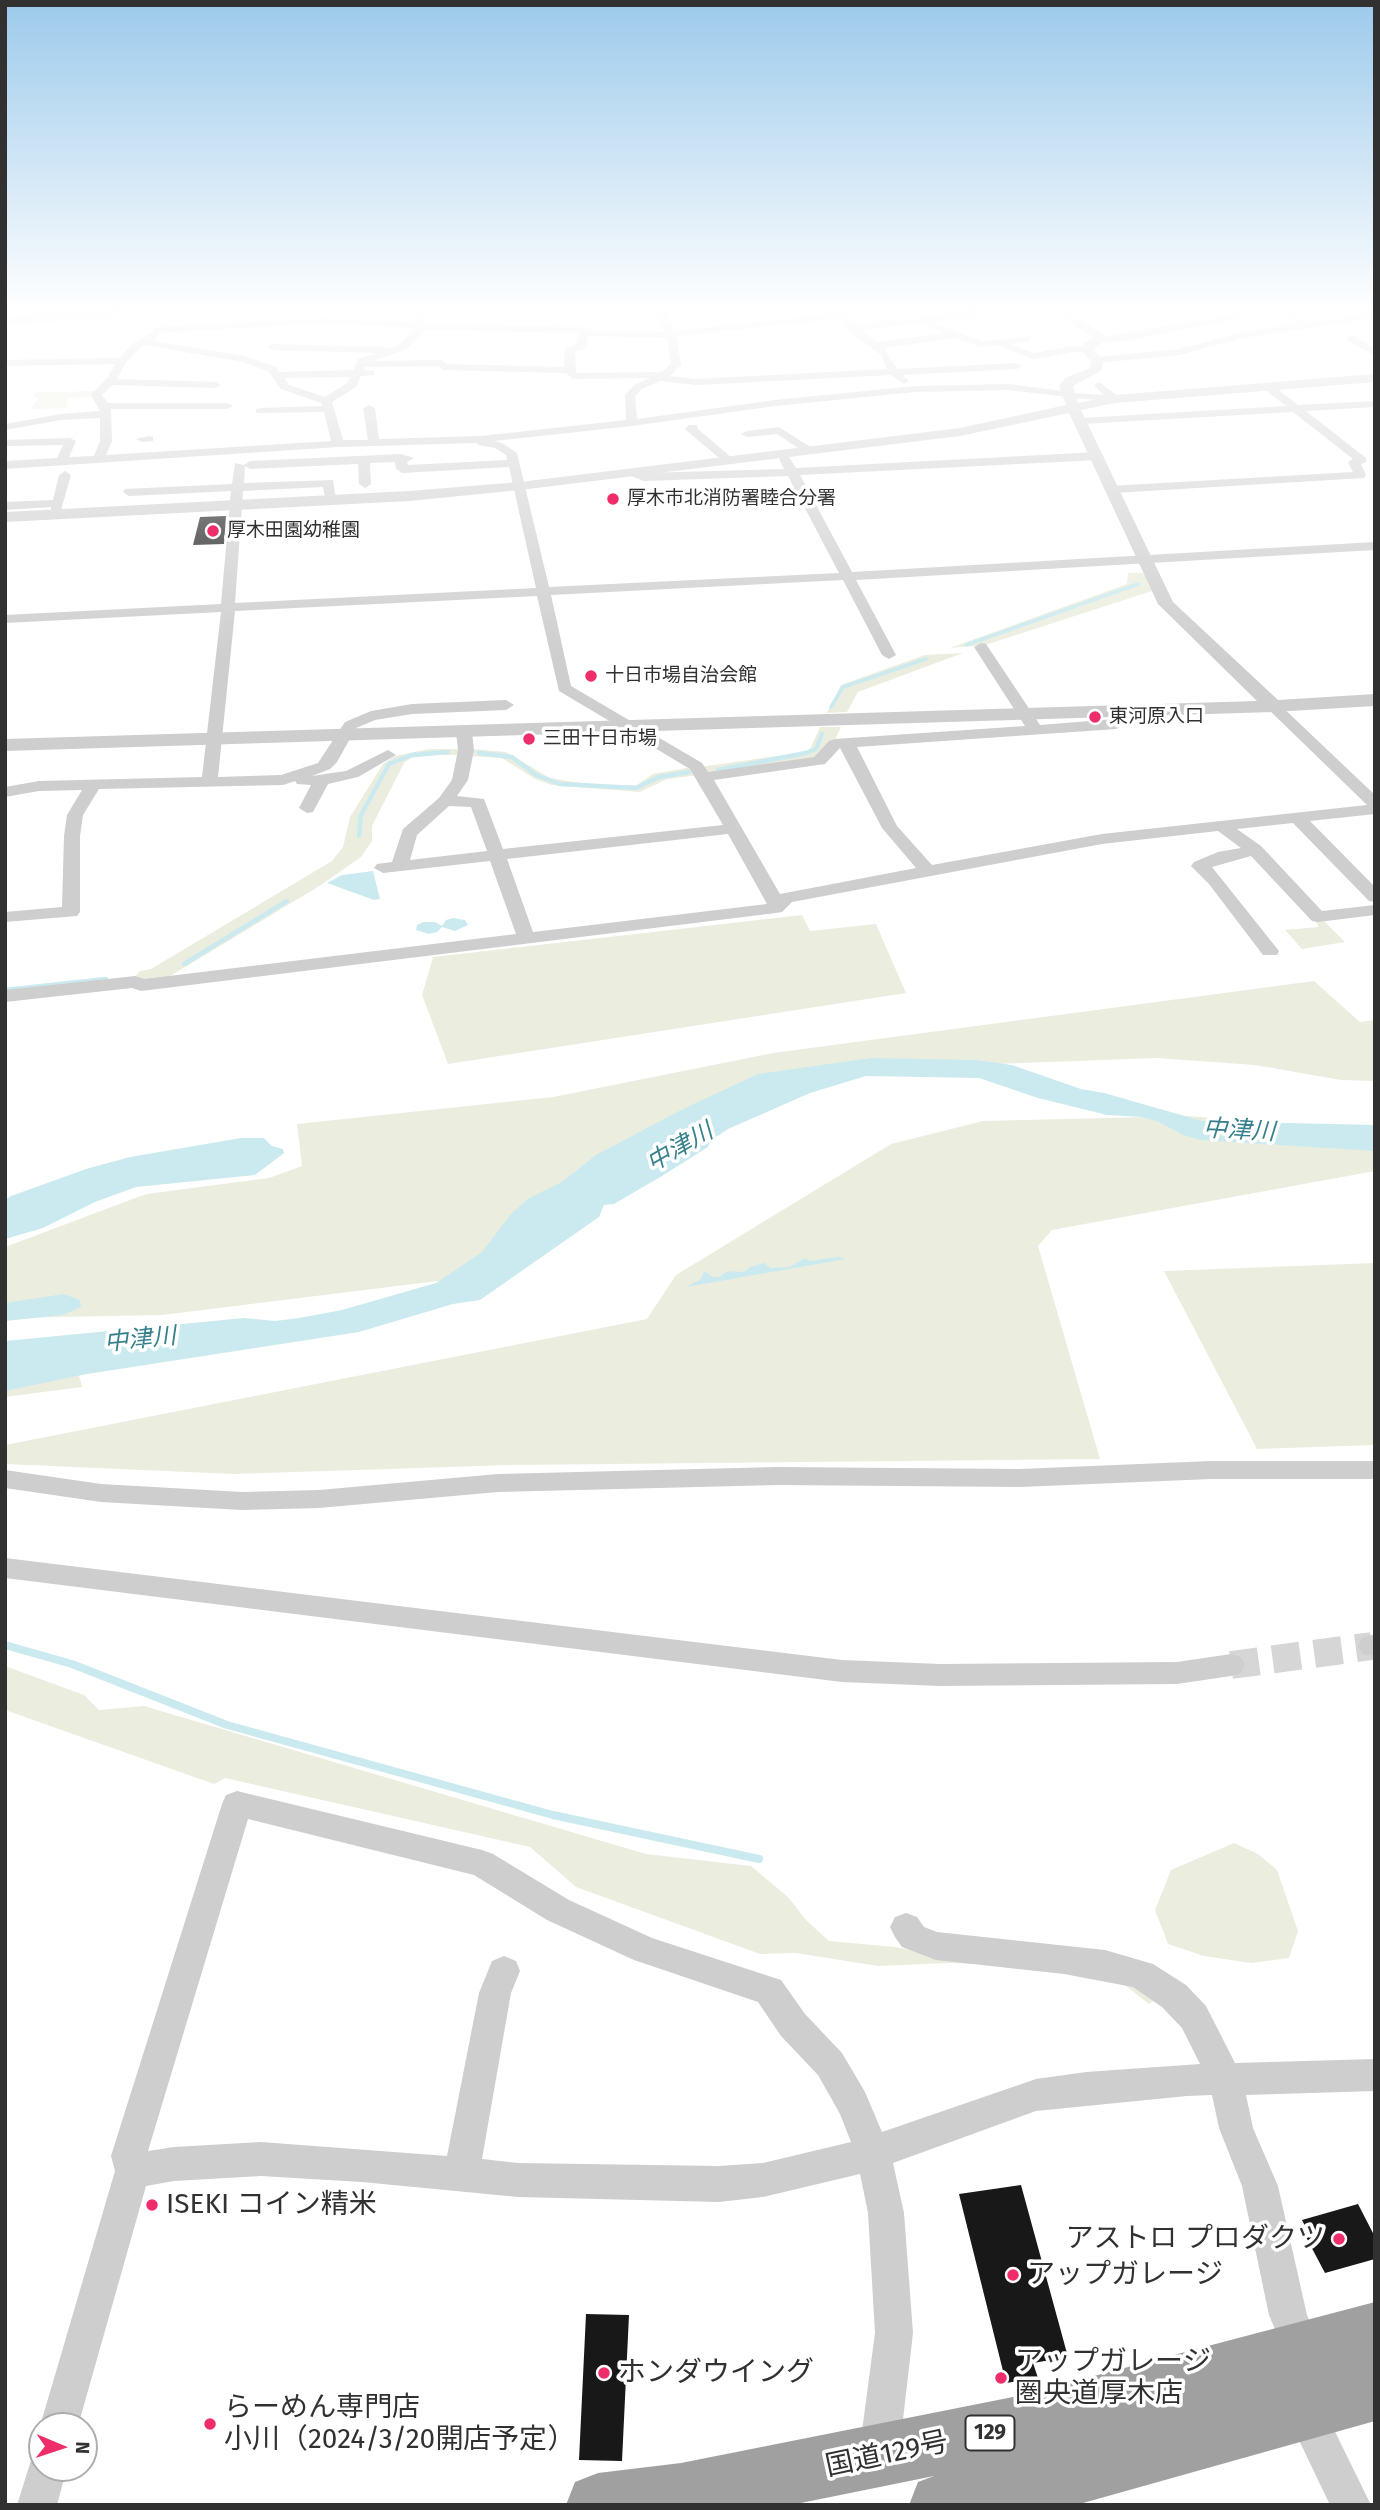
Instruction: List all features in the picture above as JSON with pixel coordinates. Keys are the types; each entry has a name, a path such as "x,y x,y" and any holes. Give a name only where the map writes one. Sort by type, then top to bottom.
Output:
{"highway":[{"name":"国道129号","path":"598,2505 681,2496 1018,2427 1375,2332"},
{"path":"941,2505 1035,2484 1375,2390"}],"street":[{"path":"99,457 106,441 106,426"},
{"path":"333,426 338,444"},
{"path":"372,426 374,443"},
{"path":"411,443 595,426"},
{"path":"5,506 125,511 520,486 991,426"},
{"path":"1084,426 1171,611 1273,706 1372,811"},
{"path":"1321,426 1368,459"},
{"path":"410,427 411,443"},
{"path":"693,427 691,429 728,460"},
{"path":"5,465 142,456 185,449 374,443 482,443 560,430"},
{"path":"747,434 779,430 808,450"},
{"path":"142,456 147,438"},
{"path":"5,443 70,441 62,461"},
{"path":"482,443 505,448 511,453 564,688 696,766 775,902 780,903"},
{"path":"713,448 736,445"},
{"path":"222,467 493,453 497,455 499,463 514,463"},
{"path":"782,454 889,655"},
{"path":"629,473 644,477 792,472 1098,456"},
{"path":"1114,489 1354,476 1360,475 1354,462 1368,459"},
{"path":"364,460 365,484"},
{"path":"209,783 228,608 239,466"},
{"path":"49,476 72,474 57,509"},
{"path":"125,511 130,487 329,483 330,500"},
{"path":"5,517 57,509"},
{"path":"5,620 1147,561 1375,546"},
{"path":"981,647 1036,730"},
{"path":"5,746 1273,706 1375,700"},
{"path":"283,780 324,766 331,759 350,725 371,716 412,709 506,705"},
{"path":"704,777 819,761 835,744 1123,722 1124,710"},
{"path":"464,732 466,750 460,780 445,802 409,833 391,867 732,829"},
{"path":"847,743 890,828 928,871"},
{"path":"5,792 39,786 322,780 352,774 388,755"},
{"path":"307,808 322,780"},
{"path":"5,917 71,912 72,836 75,815 93,786"},
{"path":"445,802 478,802 526,937"},
{"path":"5,996 135,982 141,985 776,908 786,898 1102,839 1296,816 1372,811"},
{"path":"1296,816 1375,897"},
{"path":"1220,825 1255,850 1318,917 1375,910"},
{"path":"1255,850 1224,856 1200,866 1266,941"},
{"path":"5,1479 101,1493 242,1501 319,1499 498,1483 778,1476 1020,1478 1211,1470 1375,1470"},
{"path":"5,1567 842,1671 940,1675 1178,1673 1231,1665"},
{"path":"63,2412 134,2171 129,2156 236,1804 482,1863 558,1910 645,1950 769,1991 793,2025 830,2064 853,2104 874,2154 886,2213 894,2333 879,2457"},
{"path":"906,1927 913,1937 936,1946 1105,1965 1141,1974 1174,1996 1194,2017 1225,2079 1236,2128 1260,2186 1288,2315 1302,2350"},
{"path":"461,2175 495,1993 504,1971"},
{"path":"134,2171 174,2164 261,2159 362,2165 518,2180 719,2184 763,2180 874,2154 899,2142 1036,2095 1086,2088 1225,2079 1375,2075"},
{"path":"1304,2411 1352,2505"},
{"path":"37,2505 43,2482"}],"shaded area":[{"path":"1128,573 1146,573 1152,591 985,645 950,648 1127,584"},
{"path":"963,653 858,692 847,712 827,713 841,685 925,655"},
{"path":"820,727 841,727 834,742 815,758 706,776 700,767 805,752 810,749"},
{"path":"429,749 462,749 461,755 411,758 404,763 372,826 372,841 361,857 321,885 167,978 132,980 140,971 151,969 332,861 343,847 350,817 383,764 395,756"},
{"path":"471,749 506,752 550,778 608,786 637,785 653,774 692,767 699,775 667,779 640,792 552,785 535,779 502,758 470,756"},
{"path":"802,915 810,931 876,924 906,993 448,1064 422,995 433,957"},
{"path":"1324,921 1345,942 1302,949 1285,930 1319,927 1316,922"},
{"path":"1314,981 1360,1022 1375,1020 1375,1081 1341,1080 1255,1065 1156,1058 806,1071 462,1278 162,1315 5,1318 5,1247 146,1194 269,1178 302,1166 297,1124 553,1097 773,1053"},
{"path":"1188,1116 1375,1131 1375,1171 1052,1230 1038,1246 1100,1459 511,1465 234,1474 5,1464 5,1445 647,1319 676,1275 891,1144 983,1121"},
{"path":"1375,1263 1375,1445 1257,1449 1164,1271"},
{"path":"5,1368 77,1368 82,1387 5,1397"},
{"path":"5,1666 84,1695 99,1710 144,1706 646,1854 751,1866 788,1897 806,1920 829,1941 895,1947 950,1958 1071,1962 1118,1973 1156,1999 1149,2004 1117,1979 1067,1966 948,1963 878,1966 796,1953 760,1954 576,1887 530,1847 225,1778 214,1784 5,1710"},
{"path":"1234,1843 1258,1854 1277,1870 1298,1931 1289,1958 1251,1963 1204,1956 1168,1944 1155,1910 1171,1870"}],"water":[{"path":"373,871 380,899 374,900 327,883 342,875"},
{"path":"446,920 465,920 468,925 455,931 442,927 429,934 416,930 417,925 423,922 435,922 442,926"},
{"name":"中津川","path":"871,1058 977,1060 1012,1065 1081,1089 1202,1121 1375,1125 1375,1151 1200,1140 1142,1117 1107,1115 1038,1098 979,1078 866,1076 810,1093 728,1129 710,1141 708,1147 662,1176 614,1204 604,1205 599,1217 480,1300 453,1304 359,1332 87,1374 5,1391 5,1341 244,1318 275,1321 299,1318 342,1310 436,1283 482,1252 511,1214 529,1198 562,1182 596,1155 683,1109 758,1074"},
{"path":"241,1138 264,1138 272,1146 283,1149 284,1153 255,1175 136,1187 95,1202 43,1228 5,1239 5,1200 11,1196 86,1169 130,1157"},
{"path":"838,1257 846,1259 686,1287 701,1279 704,1271 713,1277 719,1277 728,1271 744,1272 764,1263 771,1268 789,1267 805,1258 810,1261"},
{"path":"64,1294 80,1300 81,1307 63,1315 5,1321 5,1303"}],"building":[{"name":"厚木田園幼稚園","path":"226,516 224,544 193,545 200,517"},
{"name":"アップガレージ","path":"1021,2185 1068,2357 1033,2363 1038,2378 1006,2383 959,2194"},
{"path":"1358,2204 1375,2237 1375,2259 1325,2273 1306,2237 1310,2236 1302,2220"},
{"name":"ホンダウイング","path":"586,2314 629,2315 622,2461 579,2460"}],"waterway":[{"path":"966,645 1138,584"},
{"path":"831,707 843,687 926,659"},
{"path":"718,770 806,753 816,749 822,734"},
{"path":"359,836 361,815 389,764 412,755 448,752"},
{"path":"479,753 512,757 536,775 560,784 636,788 659,777 689,772"},
{"path":"184,964 287,901"},
{"path":"5,990 106,979"},
{"path":"5,1645 72,1664 227,1725 553,1815 759,1859"}],"tunnel":[{"path":"1231,1665 1372,1646"}],"place":[{"name":"厚木市北消防署睦合分署","path":"613,499"},
{"name":"厚木田園幼稚園","path":"213,531"},
{"name":"十日市場自治会館","path":"591,676"},
{"name":"東河原入口","path":"1095,717"},
{"name":"三田十日市場","path":"529,739"},
{"name":"ISEKI コイン精米","path":"152,2205"},
{"name":"アストロ プロダクツ","path":"1339,2239"},
{"name":"アップガレージ","path":"1013,2275"},
{"name":"ホンダウイング","path":"604,2373"},
{"name":"アップガレージ 圏央道厚木店","path":"1001,2378"},
{"name":"らーめん専門店 小川（2024/3/20開店予定）","path":"210,2424"}]}
